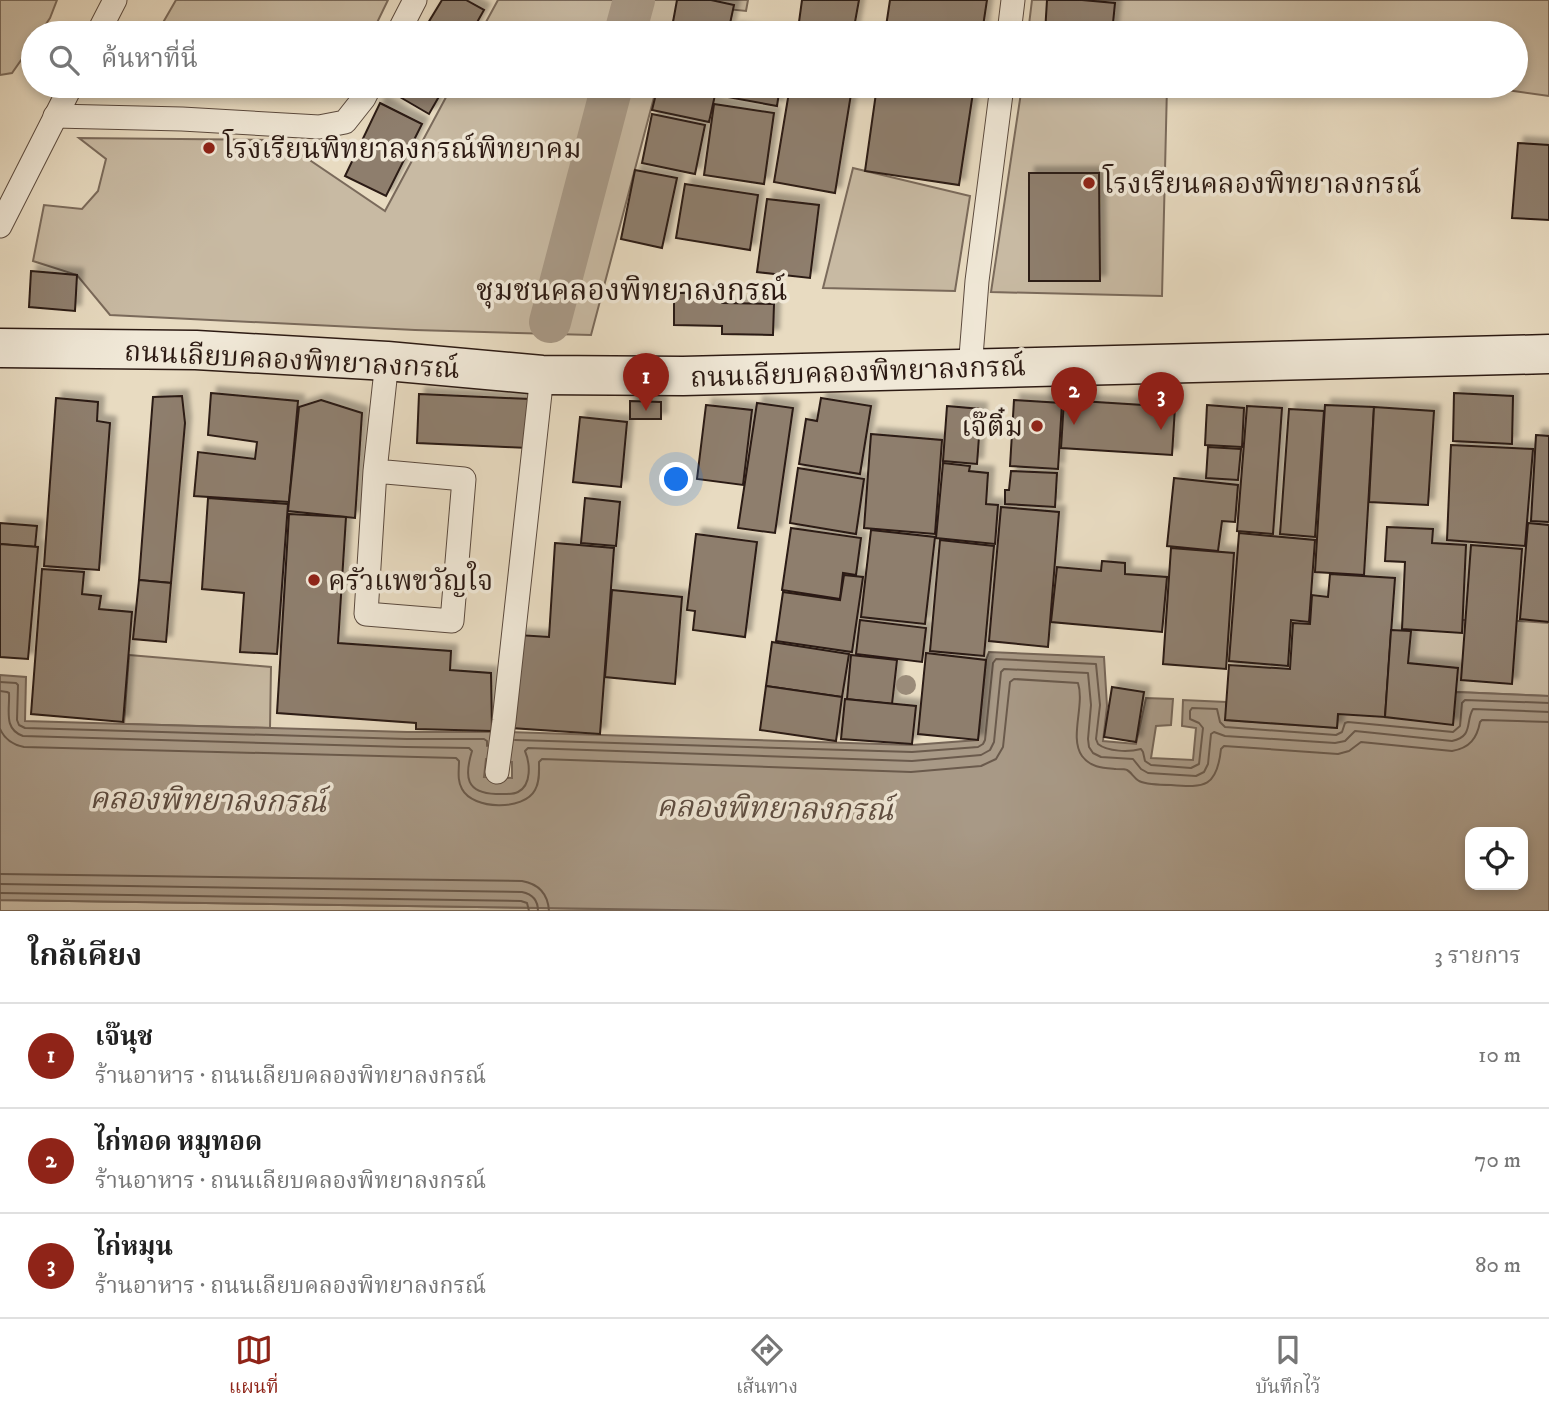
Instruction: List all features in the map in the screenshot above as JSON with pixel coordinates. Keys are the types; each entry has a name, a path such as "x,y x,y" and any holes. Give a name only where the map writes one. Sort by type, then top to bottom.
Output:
{"main road":[{"name":"ถนนเลียบคลองพิทยาลงกรณ์","path":"0,348 196,350 387,361 542,375 696,376 1549,354"}],"lane":[{"path":"104,21 115,0"},
{"path":"404,21 415,0"},
{"path":"1010,21 1013,0"},
{"path":"0,226 65,98"},
{"path":"55,116 182,119 319,127 345,122 364,98"},
{"path":"970,369 977,281 1000,98"},
{"path":"375,471 464,479 452,621 366,614 375,471 387,361"},
{"path":"497,772 542,375"}],"shaded area":[{"path":"0,0 57,0 48,21 21,21 21,60 12,73 0,75"},
{"path":"176,0 388,0 378,21 164,21"},
{"path":"498,0 748,0 746,11 678,4 673,21 487,21"},
{"path":"1032,0 1549,0 1549,96 1528,93 1528,21 1029,21"},
{"path":"446,98 654,98 591,335 415,330 110,315 77,275 33,261 44,205 82,209 98,191 106,159 79,138 280,140 385,211"},
{"path":"1020,98 1167,98 1162,296 991,292"},
{"path":"853,168 970,196 955,291 823,288"},
{"path":"1409,620 1549,623 1549,696 1456,692 1403,667"},
{"path":"129,655 271,667 270,728 124,724"},
{"path":"0,900 739,911 0,911"}],"water":[{"name":"คลองพิทยาลงกรณ์","path":"989,652 1104,657 1107,706 1103,741 1136,744 1146,698 1173,699 1171,725 1156,726 1151,758 1193,760 1196,728 1182,726 1183,700 1226,702 1226,720 1337,728 1338,714 1456,692 1549,696 1549,911 739,911 0,900 0,675 26,677 25,721 495,732 494,759 486,759 484,777 512,778 512,762 506,762 507,732 912,745 978,740"}],"building":[{"path":"442,0 466,0 484,10 478,21 429,21"},
{"path":"677,0 711,0 734,5 731,21 673,21"},
{"path":"802,0 859,0 855,21 799,21"},
{"path":"890,0 987,0 984,21 887,21"},
{"path":"1047,0 1115,3 1113,21 1046,21"},
{"path":"402,98 438,98 429,114"},
{"path":"655,98 714,98 709,122 652,110"},
{"path":"733,98 778,98 777,106"},
{"path":"788,98 850,98 835,193 774,182"},
{"path":"875,98 972,98 959,185 865,171"},
{"path":"380,103 422,124 386,196 345,176"},
{"path":"714,104 774,113 764,184 704,175"},
{"path":"652,114 705,125 695,174 642,163"},
{"path":"1518,143 1549,145 1549,220 1512,218"},
{"path":"635,170 677,178 662,248 621,239"},
{"path":"1029,173 1099,173 1100,281 1029,281"},
{"path":"685,184 758,195 750,250 676,238"},
{"path":"767,199 819,205 810,278 757,272"},
{"path":"31,271 77,275 75,311 29,307"},
{"path":"674,293 722,293 722,303 774,304 773,335 722,334 722,326 674,325"},
{"path":"211,393 298,401 289,502 194,496 198,452 255,459 257,442 208,435"},
{"path":"1454,393 1513,396 1512,444 1453,441"},
{"path":"419,394 530,399 528,448 417,443"},
{"path":"182,396 185,423 171,583 139,580 153,397"},
{"path":"56,398 98,402 97,421 110,423 99,570 44,566"},
{"path":"821,398 871,406 860,474 799,464 806,419 817,421"},
{"path":"321,400 362,413 355,518 288,511 299,407"},
{"name":"เจ๊ติ๋ม","path":"1014,400 1062,403 1058,469 1010,466"},
{"path":"1064,400 1175,407 1172,455 1061,448"},
{"path":"630,401 661,402 661,419 630,419"},
{"path":"757,403 793,408 775,533 738,528"},
{"path":"706,405 752,410 743,485 697,479"},
{"path":"1207,405 1244,408 1242,447 1205,445"},
{"path":"1325,405 1374,407 1364,575 1315,572"},
{"path":"947,406 981,409 977,464 943,461"},
{"path":"1247,406 1282,408 1273,534 1237,531"},
{"path":"1374,407 1434,411 1428,505 1369,502"},
{"path":"1289,409 1324,411 1315,537 1280,534"},
{"path":"580,417 627,422 621,487 573,482"},
{"path":"871,434 942,440 935,534 864,528"},
{"path":"1536,435 1549,436 1549,522 1531,521"},
{"path":"1451,445 1533,449 1525,546 1447,540"},
{"path":"1208,447 1241,449 1238,480 1206,478"},
{"path":"943,463 970,466 969,471 988,473 986,504 998,505 995,544 936,538"},
{"path":"798,468 864,479 856,534 790,523"},
{"path":"1011,471 1057,473 1055,507 1005,504 1005,490 1009,490"},
{"path":"1174,478 1238,485 1235,522 1222,521 1218,551 1167,546"},
{"path":"208,498 288,504 277,654 240,652 244,593 202,589"},
{"path":"585,498 620,502 616,546 581,543"},
{"path":"1001,507 1059,512 1048,647 989,641"},
{"name":"ครัวแพขวัญใจ","path":"289,514 346,517 338,643 451,651 450,670 491,673 492,731 416,729 416,723 277,713"},
{"path":"0,523 37,526 35,547 0,544"},
{"path":"1528,523 1549,525 1549,622 1520,619"},
{"path":"1387,527 1433,529 1432,543 1466,545 1462,633 1402,629 1405,562 1385,561"},
{"path":"791,528 861,538 856,575 843,573 840,599 782,590"},
{"path":"871,530 935,537 925,624 861,617"},
{"path":"1239,533 1315,540 1309,622 1291,620 1288,666 1229,661"},
{"path":"696,534 757,542 745,637 693,630 695,611 687,610"},
{"path":"940,540 994,546 984,656 930,651"},
{"path":"555,543 614,548 600,734 511,728 518,635 549,637"},
{"path":"0,544 38,547 28,659 0,657"},
{"path":"1471,545 1522,549 1512,684 1461,680"},
{"path":"1171,548 1234,553 1226,669 1163,664"},
{"path":"1102,561 1125,563 1125,574 1167,577 1162,632 1051,622 1057,567 1101,571"},
{"path":"42,569 84,572 82,594 101,596 99,609 132,612 123,722 31,714"},
{"path":"1330,574 1395,578 1385,717 1338,714 1337,728 1225,720 1229,665 1290,669 1293,623 1310,624 1312,595 1328,597"},
{"path":"844,575 863,577 852,652 776,641 783,592 840,600"},
{"path":"139,580 171,583 166,642 133,639"},
{"path":"612,590 682,597 675,684 605,677"},
{"path":"860,620 926,628 922,662 856,654"},
{"path":"1391,630 1411,631 1408,663 1458,668 1453,725 1385,717"},
{"path":"772,642 849,654 842,697 766,686"},
{"path":"926,653 986,660 978,740 918,734"},
{"path":"851,655 897,660 892,704 847,699"},
{"path":"766,686 842,697 836,741 760,730"},
{"path":"1112,687 1144,692 1136,742 1104,737"},
{"path":"845,699 916,706 912,744 841,739"}],"waterway":[{"path":"628,21 634,0"},
{"path":"550,322 609,98"}],"place":[{"name":"โรงเรียนพิทยาลงกรณ์พิทยาคม","path":"209,148"},
{"name":"โรงเรียนคลองพิทยาลงกรณ์","path":"1089,183"},
{"name":"เจ๊นุช","path":"646,411"},
{"name":"ไก่ทอด หมูทอด","path":"1074,425"},
{"name":"เจ๊ติ๋ม","path":"1037,426"},
{"name":"ไก่หมุน","path":"1161,430"},
{"name":"ครัวแพขวัญใจ","path":"314,580"}],"district":[{"name":"ชุมชนคลองพิทยาลงกรณ์","path":"632,290"}]}
